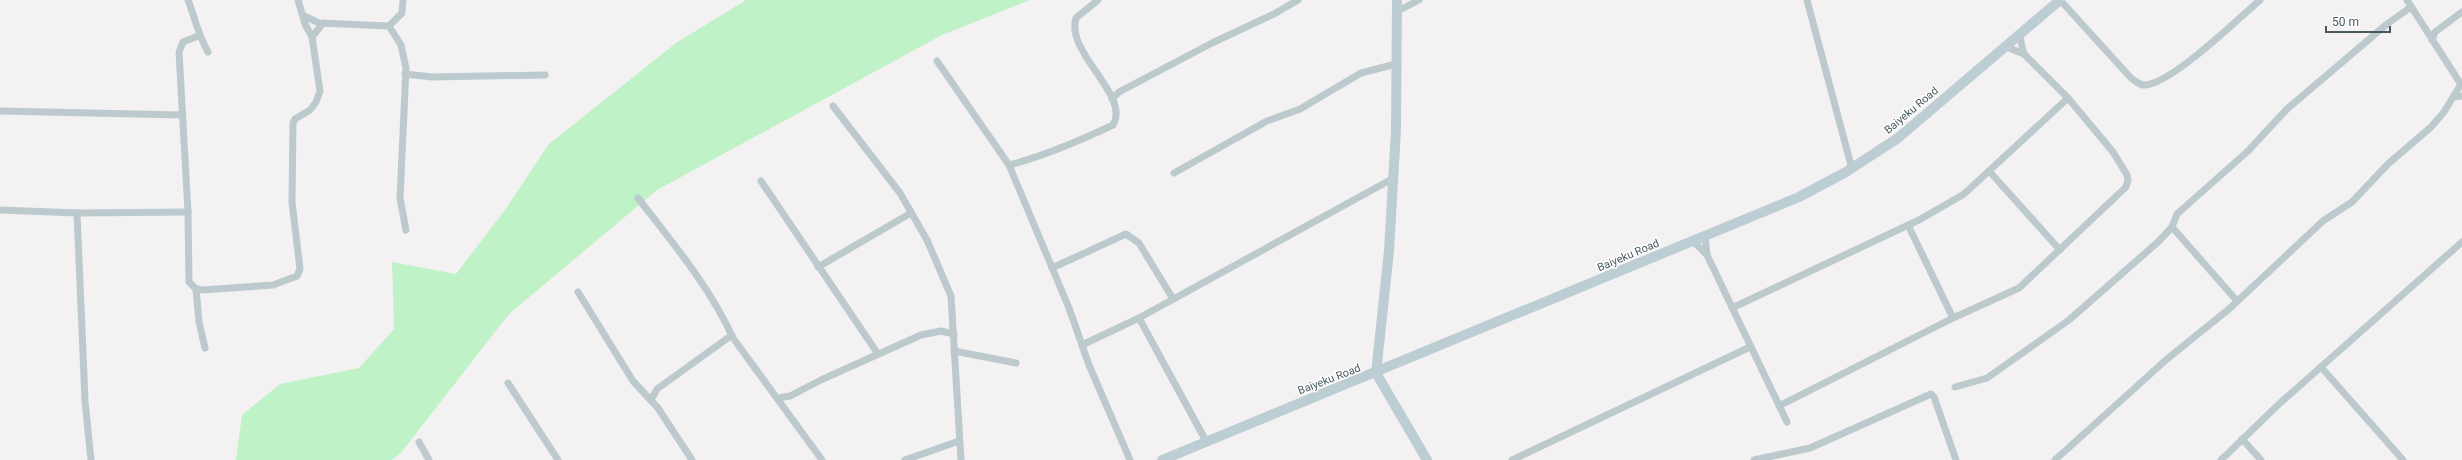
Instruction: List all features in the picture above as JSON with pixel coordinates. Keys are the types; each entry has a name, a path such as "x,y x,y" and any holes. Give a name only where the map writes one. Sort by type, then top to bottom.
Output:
{"main road":[{"path":"1397,0 1396,130 1389,251 1376,373 1427,460"},
{"name":"Baiyeku Road","path":"1162,460 1376,373 1799,197 1852,169 1898,138 2004,46 2060,0"}],"street":[{"path":"188,0 197,22 198,36 208,52"},
{"path":"198,36 180,45 182,115 188,212 188,275 190,284 196,289 273,285 300,273 292,202 292,137 295,119 310,110 320,94 312,37 305,24 304,16 298,0"},
{"path":"304,16 323,23 389,26 402,13 403,0"},
{"path":"1009,165 1034,159 1113,125 1116,116 1112,99 1086,56 1075,31 1076,18 1098,0"},
{"path":"1112,99 1119,92 1212,43 1274,14 1298,0"},
{"path":"1396,12 1419,0"},
{"path":"1807,0 1852,169"},
{"path":"2060,0 2131,78 2140,85 2150,85 2170,76 2260,0"},
{"path":"2055,460 2161,364 2237,301 2323,221 2352,202 2388,164 2431,127 2454,97 2461,85 2407,0"},
{"path":"1955,387 1987,378 2069,320 2158,242 2172,227 2177,214 2248,152 2287,109 2387,24 2411,7"},
{"path":"2432,40 2435,32 2462,12"},
{"path":"312,37 323,23"},
{"path":"389,26 401,44 405,74 400,198 406,230"},
{"path":"2427,32 2435,32"},
{"path":"2019,34 2024,54"},
{"path":"1779,406 1953,318 2018,288 2126,187 2128,180 2113,152 2068,98 2024,54 2004,46"},
{"path":"937,61 1009,165 1130,460"},
{"path":"1174,173 1267,121 1300,109 1361,73 1396,64"},
{"path":"405,74 432,77 545,75"},
{"path":"2454,97 2462,96"},
{"path":"1732,308 1908,225 1951,202 1989,171 2068,98"},
{"path":"833,106 897,188 927,240 951,296 961,460"},
{"path":"0,111 182,115"},
{"path":"1989,171 2060,250"},
{"path":"1082,345 1139,318 1392,179"},
{"path":"761,181 878,354"},
{"path":"638,198 672,241 726,318 732,335 822,460"},
{"path":"0,210 77,213 188,212"},
{"path":"77,213 85,401 91,460"},
{"path":"818,267 911,213"},
{"path":"1908,225 1953,318"},
{"path":"2172,227 2237,301"},
{"path":"1052,268 1126,234 1139,243 1173,299"},
{"path":"1705,236 1707,255 1787,422"},
{"path":"1693,241 1707,255"},
{"path":"2221,460 2321,367 2462,242"},
{"path":"196,289 199,322 205,348"},
{"path":"578,292 633,381 651,400 692,460"},
{"path":"1139,318 1206,441"},
{"path":"778,398 790,396 921,335 941,331 954,334"},
{"path":"651,400 657,389 732,335"},
{"path":"1512,460 1750,347"},
{"path":"954,351 1016,363"},
{"path":"2321,367 2403,460"},
{"path":"508,384 558,460"},
{"path":"1754,460 1810,448 1931,394 1934,397 1956,460"},
{"path":"786,409 790,396"},
{"path":"2242,439 2261,460"},
{"path":"905,460 959,441"},
{"path":"418,442 429,460"}],"green space":[{"path":"746,0 1030,0 942,35 657,190 509,314 400,454 391,460 236,460 242,415 280,384 359,368 394,329 392,262 456,274 505,210 548,145 676,43"}]}
